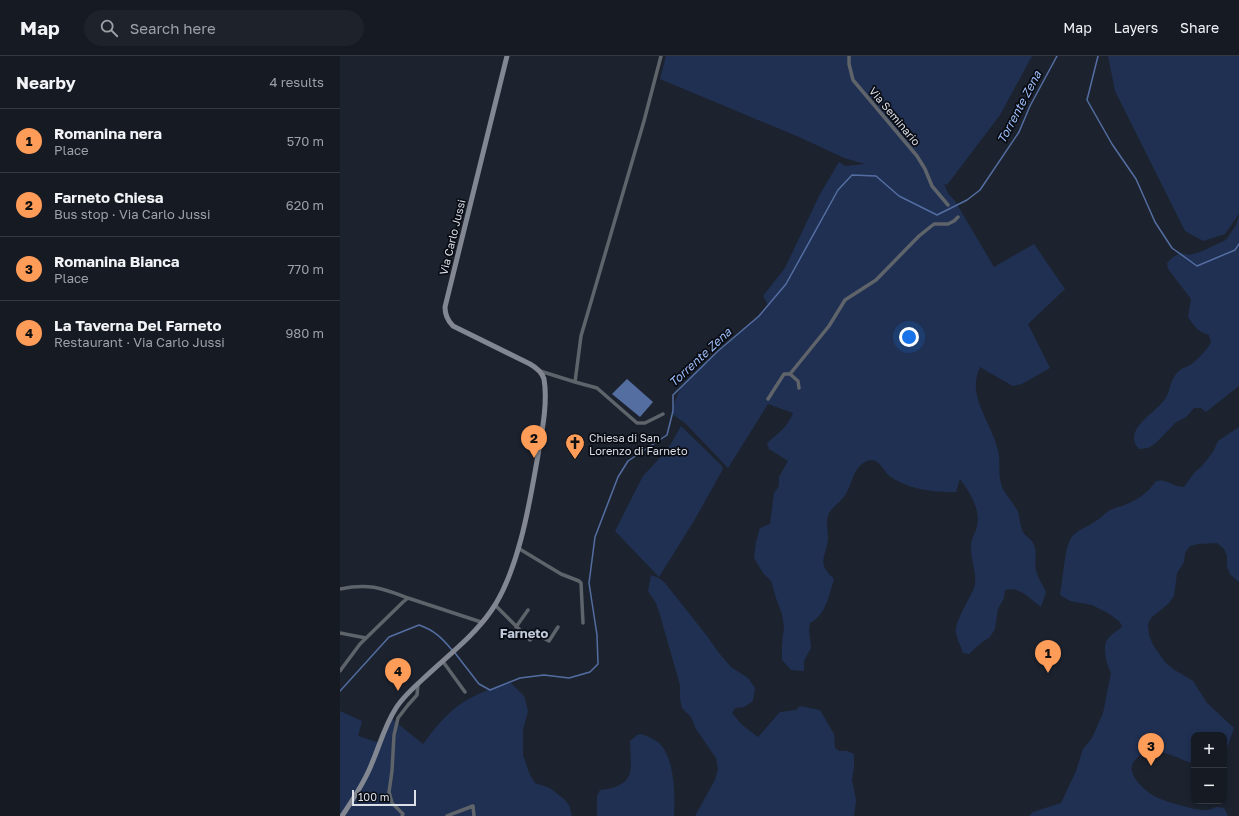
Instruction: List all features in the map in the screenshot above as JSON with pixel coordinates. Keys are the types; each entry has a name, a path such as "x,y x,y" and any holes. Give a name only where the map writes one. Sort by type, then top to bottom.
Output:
{"street":[{"name":"Via Carlo Jussi","path":"507,56 445,307 447,320 452,326 519,358 536,367 540,371 597,388 637,423 645,423 663,414"},
{"path":"575,382 582,336 644,121 661,56"},
{"name":"Via Seminario","path":"849,56 848,64 853,80 917,156 925,169 932,186 948,205"},
{"path":"790,374 829,326 845,300 876,280 919,236 934,224 948,224 954,222 958,217"},
{"path":"342,816 365,779 386,726 396,707 408,693 446,658 481,622 495,605 509,575 527,516 544,415 544,388 543,378 540,371"},
{"path":"768,399 784,374 790,374 798,381 799,388"},
{"path":"518,548 561,574 581,583 583,623"},
{"path":"340,589 357,586 378,587 481,622"},
{"path":"340,671 360,644 408,598"},
{"path":"495,605 530,640 536,634 549,641 558,627"},
{"path":"516,627 528,610"},
{"path":"340,633 366,638"},
{"path":"444,663 465,692"},
{"path":"402,816 403,814 400,809 392,803 389,792 394,735 398,718 417,695 418,684"},
{"path":"447,816 473,806 474,816"}],"shaded area":[{"path":"666,56 1032,56 1000,115 947,185 944,184 948,193 955,201 994,267 1034,244 1065,289 1028,324 1050,368 1022,384 1013,386 980,367 977,375 976,387 980,407 995,439 999,456 1001,485 1018,512 1023,532 1034,546 1036,553 1036,570 1046,592 1041,607 1020,591 1010,589 1005,590 1004,598 998,609 995,629 990,637 969,654 963,653 956,633 957,623 975,583 971,545 978,520 976,507 967,489 960,479 956,492 931,491 906,485 891,477 880,464 871,460 864,462 858,468 847,492 831,510 828,516 828,538 823,564 828,573 834,579 823,610 820,615 810,623 809,629 811,648 804,661 804,671 791,670 782,660 784,626 782,614 771,581 763,573 754,558 760,528 770,524 774,493 779,486 779,477 788,461 769,449 767,443 785,426 793,413 768,404 728,468 685,423 672,414 680,389 685,382 761,314 768,305 763,296 785,268 820,194 839,162 845,166 865,164 844,158 799,137 660,79"},
{"path":"1108,56 1239,56 1239,214 1225,234 1203,241 1185,231 1115,91"},
{"path":"1239,216 1239,386 1206,412 1201,408 1194,408 1186,417 1175,423 1156,443 1148,448 1139,449 1135,442 1134,435 1137,429 1165,399 1172,380 1176,374 1196,361 1211,342 1209,335 1197,328 1188,317 1191,299 1168,269 1167,263 1173,257 1181,253 1189,255 1200,252 1226,240 1236,225"},
{"path":"627,379 653,402 640,417 612,394"},
{"path":"681,426 721,465 723,469 695,519 659,577 615,531 643,476 668,449"},
{"path":"1239,427 1239,582 1230,574 1227,567 1227,556 1224,549 1217,543 1190,546 1185,553 1184,562 1177,573 1174,596 1168,604 1151,618 1148,624 1149,635 1153,645 1165,662 1173,669 1193,681 1207,703 1234,728 1227,748 1227,732 1191,732 1191,763 1171,755 1153,751 1140,755 1133,763 1132,769 1136,780 1156,797 1189,808 1210,810 1216,807 1224,808 1228,816 1029,816 1033,812 1061,803 1076,771 1083,749 1092,738 1103,713 1111,673 1108,666 1105,647 1110,636 1122,627 1120,622 1108,613 1092,605 1070,601 1060,595 1065,558 1071,538 1076,532 1098,520 1110,510 1137,499 1156,481 1160,480 1176,486 1184,487 1194,473 1202,466 1213,452 1218,441"},
{"path":"651,575 659,578 665,583 731,667 748,678 755,688 753,701 744,707 735,708 732,713 742,725 758,737 780,712 796,710 800,706 820,710 834,734 835,748 839,751 847,751 854,754 852,780 856,800 854,816 695,816 715,780 718,769 716,758 696,729 691,717 682,708 680,699 680,685 660,615 656,603 648,591"},
{"path":"509,681 524,696 528,711 523,730 523,755 530,775 535,783 550,788 564,799 569,805 572,816 340,816 340,711 362,721 358,736 380,743 392,719 423,744 441,721 460,704 480,693"},
{"path":"642,734 659,743 666,752 672,769 674,816 597,816 597,796 600,790 618,786 628,777 631,767 630,741 637,735"}],"waterway":[{"name":"Torrente Zena","path":"455,653 479,684 490,690 520,678 544,675 569,678 590,672 598,664 597,635 589,583 595,537 618,477 628,461 667,435 673,411 673,395 718,351 759,316 786,284 838,190 852,175 876,176 899,196 937,215 967,200 980,190 1019,132 1030,106 1057,56"},
{"name":"Torrente Zena","path":"1098,56 1087,100 1112,144 1136,179 1155,222 1172,248 1197,266 1235,250 1239,244"},
{"name":"Torrente Zena","path":"340,691 389,637 419,625 429,629 437,635 452,650"}],"place":[{"name":"Farneto Chiesa","path":"534,458"},
{"name":"Chiesa di San Lorenzo di Farneto","path":"575,460"},
{"name":"Romanina nera","path":"1048,673"},
{"name":"La Taverna Del Farneto","path":"398,691"},
{"name":"Romanina Bianca","path":"1151,766"}],"district":[{"name":"Farneto","path":"524,633"}]}
